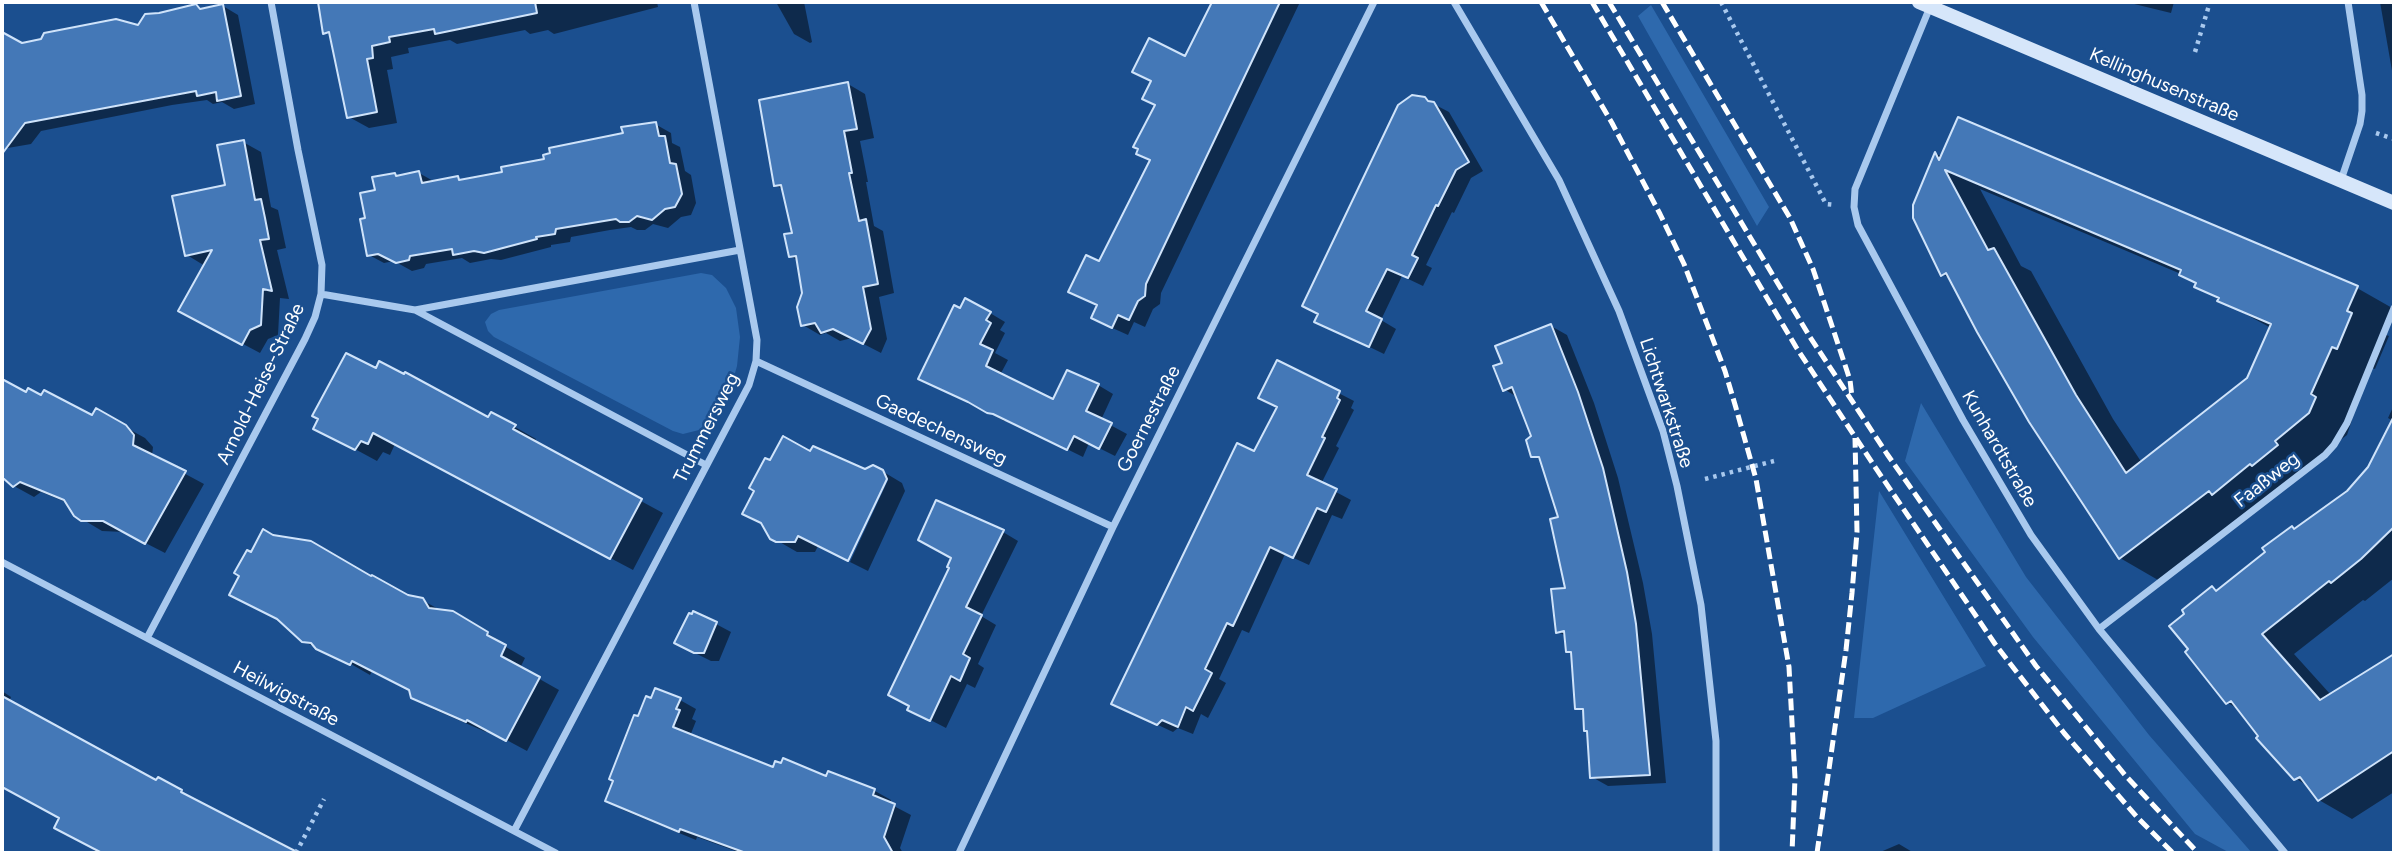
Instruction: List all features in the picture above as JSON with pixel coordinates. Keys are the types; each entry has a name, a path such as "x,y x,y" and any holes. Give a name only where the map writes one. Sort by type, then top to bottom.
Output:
{"street":[{"name":"Arnold-Heise-Straße","path":"147,638 306,338 321,294 322,265 271,2"},
{"name":"Trummersweg","path":"514,831 749,385 756,361 757,340 694,2"},
{"name":"Goernestraße","path":"958,853 1113,527 1374,2"},
{"name":"Lichtwarkstraße","path":"1454,2 1559,180 1619,311 1663,431 1701,605 1716,741 1716,853"},
{"path":"2341,180 2362,111 2362,94 2348,2"},
{"path":"1854,207 1858,179 1925,4"},
{"name":"Kellinghusenstraße","path":"1925,4 2394,203"},
{"name":"Kunhardtstraße","path":"1854,207 1858,225 1994,474 2031,535 2099,629 2285,853"},
{"path":"415,310 740,250"},
{"path":"321,294 415,310 706,465"},
{"name":"Faaßweg","path":"2099,629 2325,455 2347,423 2394,308"},
{"name":"Gaedechensweg","path":"756,361 1113,527"},
{"name":"Heilwigstraße","path":"2,562 556,853"}],"path":[{"path":"1721,2 1826,204 1854,207"},
{"path":"2195,52 2210,2"},
{"path":"2378,132 2394,139"},
{"path":"1705,479 1774,461"},
{"path":"296,853 324,799"}],"shaded area":[{"path":"1651,5 1769,207 1757,226 1638,16"},
{"path":"701,273 712,275 726,288 736,308 740,337 737,366 729,394 715,414 699,430 683,434 494,337 485,322 491,314 499,310"},
{"path":"1921,403 2026,577 2149,735 2252,853 2230,853 2195,834 2033,637 1905,461"},
{"path":"1879,491 1986,666 1873,718 1854,718"}],"building":[{"path":"318,2 535,2 537,13 435,34 434,29 389,37 390,42 372,46 373,58 367,59 377,112 347,118 329,32 323,34"},
{"path":"1212,2 1280,2 1146,284 1145,296 1138,301 1129,320 1118,315 1112,328 1091,318 1097,305 1068,292 1086,255 1099,261 1150,160 1136,154 1138,149 1133,147 1155,105 1142,99 1151,81 1132,72 1149,38 1185,56"},
{"path":"196,4 200,9 223,4 241,96 217,101 216,92 197,96 196,91 25,123 2,154 2,32 22,43 41,39 44,33 116,19 138,25 145,14"},
{"path":"848,82 857,129 844,131 852,173 849,173 859,221 866,219 878,284 863,287 871,329 863,344 833,329 821,333 815,323 801,326 797,307 802,293 796,256 789,257 784,234 792,233 781,185 774,186 759,100"},
{"path":"1412,95 1434,102 1469,162 1456,170 1438,206 1436,205 1412,255 1418,258 1408,278 1387,269 1366,311 1382,319 1369,347 1314,322 1318,314 1302,306 1398,105"},
{"path":"1958,117 2358,286 2347,311 2352,313 2337,349 2332,347 2311,394 2316,397 2309,413 2275,441 2278,445 2252,466 2250,464 2212,495 2209,491 2119,559 2029,422 1946,273 1941,276 1913,218 1913,205 1935,152 1939,160","holes":["1945,170 2181,270 2179,275 2196,283 2194,287 2219,298 2217,301 2271,324 2247,378 2126,473 2076,395 1994,248 1988,250"]},
{"path":"656,122 659,136 665,136 670,163 676,164 682,194 675,207 665,209 652,220 637,216 629,222 616,219 556,229 555,234 484,253 474,251 453,255 452,249 410,256 409,260 396,263 378,254 367,256 360,219 365,218 360,193 375,190 372,177 419,171 422,183 502,172 501,167 544,159 543,155 550,153 549,148 623,133 621,127"},
{"path":"244,140 255,200 261,199 269,239 260,240 272,291 263,289 261,325 250,330 242,345 178,311 212,250 185,256 172,196 225,185 217,145"},
{"path":"965,298 991,312 986,320 991,323 980,344 993,350 986,366 1053,399 1067,370 1099,384 1086,411 1112,423 1099,449 1074,436 1067,450 918,379 954,305 960,308"},
{"path":"1551,324 1578,392 1603,468 1627,572 1636,624 1650,775 1590,778 1583,709 1575,709 1571,652 1566,652 1564,631 1556,633 1551,589 1565,588 1550,519 1558,517 1539,457 1531,457 1526,440 1531,436 1512,387 1503,391 1493,366 1502,363 1495,346"},
{"path":"346,353 376,368 379,361 404,374 405,372 488,417 491,412 516,425 513,429 642,499 610,559 373,433 368,444 361,441 355,450 313,429 318,419 312,416"},
{"path":"1277,360 1340,391 1337,398 1340,400 1307,475 1337,489 1326,512 1317,508 1293,558 1270,547 1233,626 1227,623 1205,669 1212,673 1193,711 1186,707 1178,727 1162,720 1157,725 1111,704 1237,443 1254,451 1277,407 1258,398"},
{"path":"2,379 26,392 28,388 41,395 44,390 92,415 96,408 126,425 134,435 133,445 186,471 145,544 103,521 81,521 74,516 64,500 20,482 13,487 3,478"},
{"path":"2394,416 2394,527 2361,559 2262,634 2320,700 2394,654 2394,751 2318,801 2300,777 2294,780 2256,738 2258,736 2231,701 2226,704 2185,652 2188,649 2169,626 2184,614 2182,610 2212,586 2216,591 2265,552 2262,548 2347,491 2368,467"},
{"path":"783,436 810,451 813,446 865,469 873,465 883,470 887,479 848,561 798,536 795,542 776,542 770,539 761,523 742,514 754,491 749,488 765,458 770,460"},
{"path":"936,500 1004,530 966,607 982,615 963,654 970,658 960,681 951,676 930,721 907,710 909,706 888,695 949,568 947,567 951,558 918,540"},
{"path":"263,529 273,535 311,541 408,595 423,598 429,608 453,611 506,645 501,656 540,677 506,741 467,720 466,722 411,698 409,690 352,661 350,665 316,649 311,643 302,642 277,619 229,595 239,576 234,573 247,550 251,552"},
{"path":"693,611 717,622 704,653 694,653 674,643 689,613 692,614"},
{"path":"655,688 681,698 676,709 680,710 673,727 773,767 775,761 781,763 783,758 826,776 828,771 875,789 873,795 895,804 884,837 893,853 746,853 680,829 679,832 605,801 613,781 609,779 634,715 638,716 646,696 651,698"},
{"path":"2,696 156,780 158,777 182,790 181,792 299,853 102,853 54,828 59,818 2,787"}],"railway":[{"path":"1541,2 1612,123 1660,214 1684,264 1725,371 1736,408 1756,479 1789,667 1795,778 1792,853"},
{"path":"1592,2 1796,347 1995,644 2064,733 2137,817 2173,853"},
{"path":"1609,2 1810,337 1887,454 2036,666 2125,775 2198,853"},
{"path":"1662,2 1790,218 1813,269 1850,380 1852,397"},
{"path":"1817,853 1852,593 1857,532 1855,438"}]}
